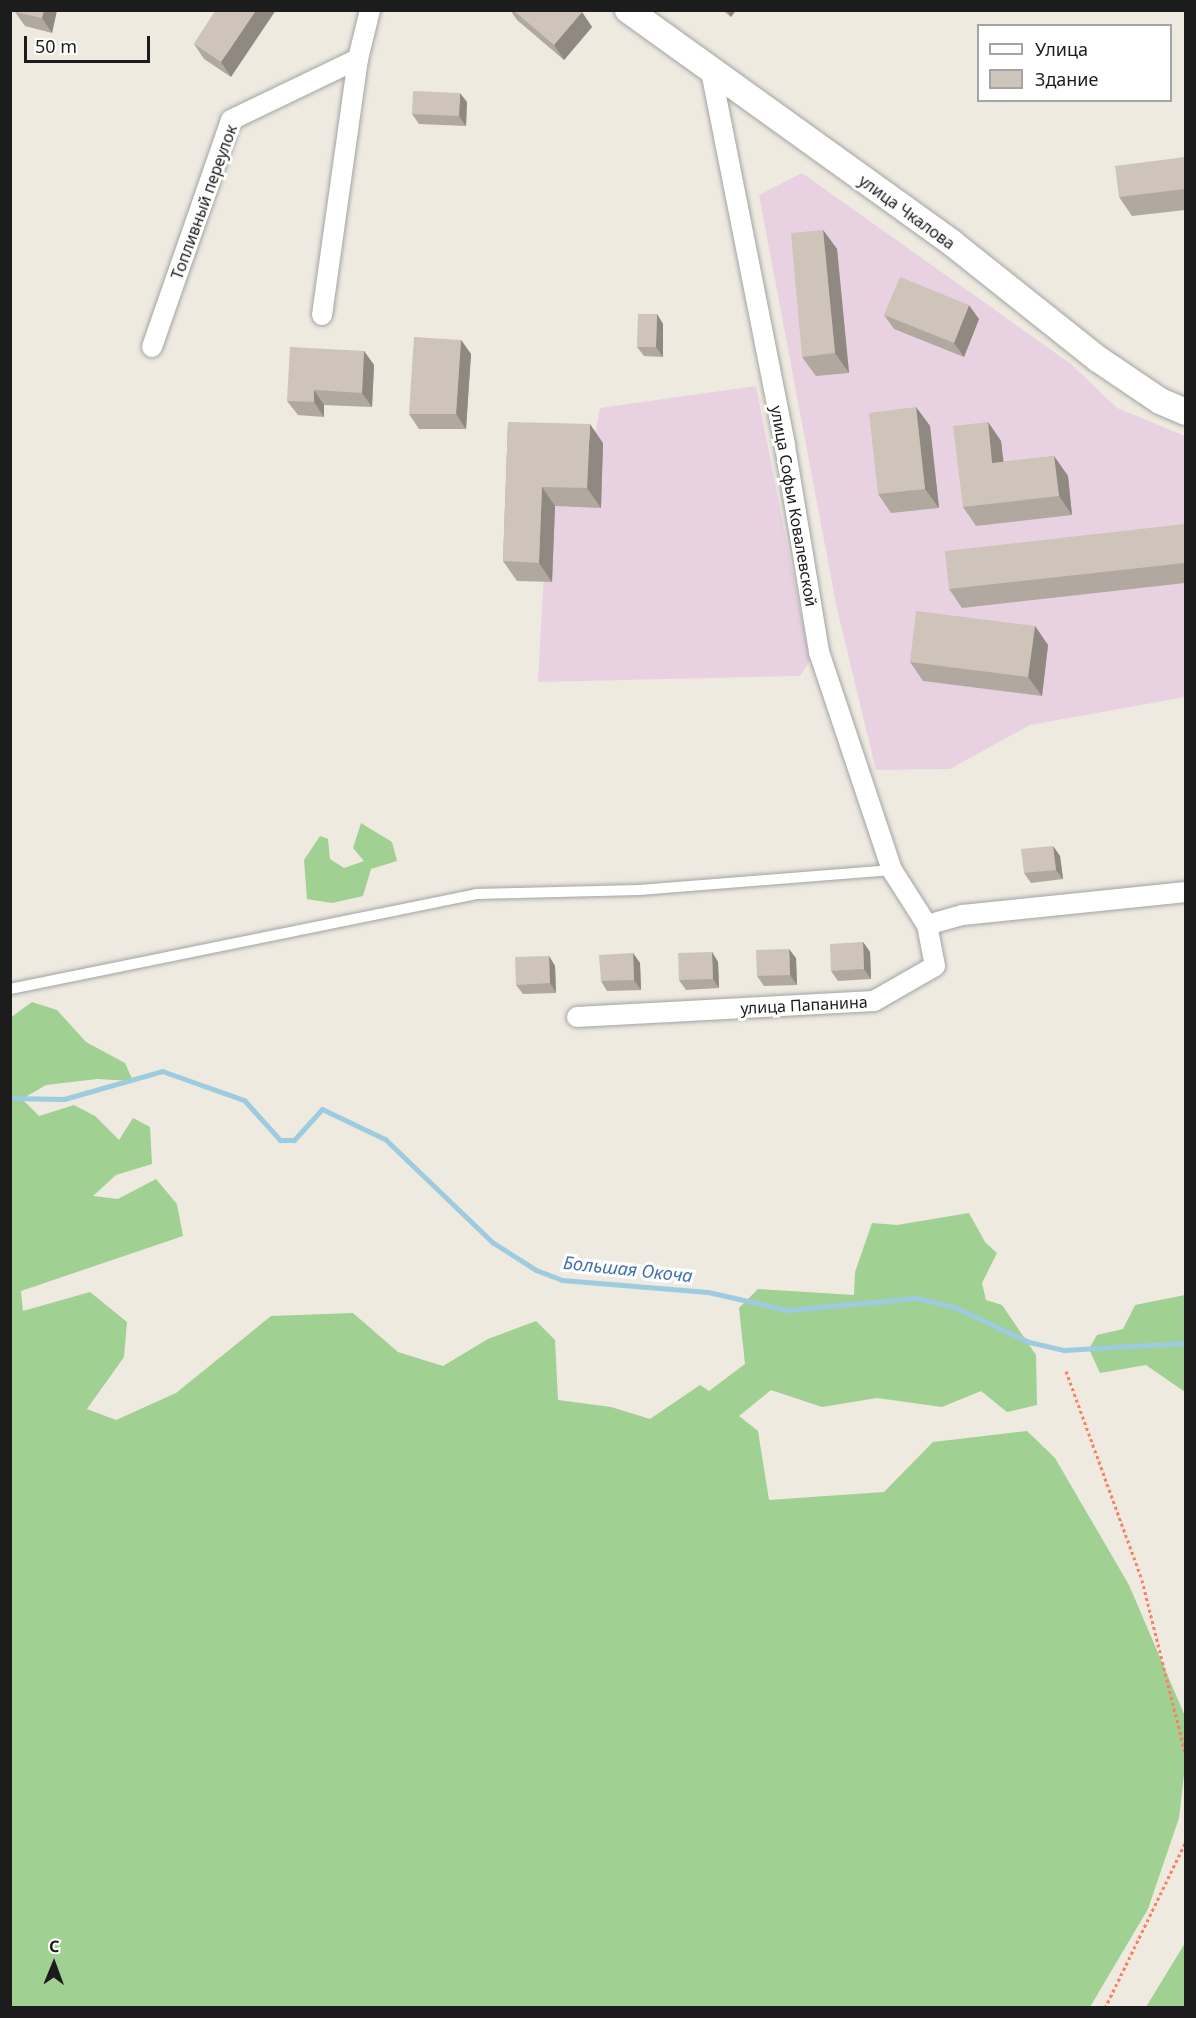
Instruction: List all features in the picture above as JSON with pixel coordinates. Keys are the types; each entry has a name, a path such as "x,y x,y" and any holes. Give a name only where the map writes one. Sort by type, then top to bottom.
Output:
{"street":[{"path":"322,315 358,59 370,10"},
{"name":"улица Чкалова","path":"628,10 952,243 1098,359 1160,401 1185,412"},
{"name":"Топливный переулок","path":"152,347 231,120 358,59"},
{"name":"улица Софьи Ковалевской","path":"711,71 785,446 819,652 892,870 927,925"},
{"path":"927,925 963,915 1185,892"},
{"name":"улица Папанина","path":"577,1017 874,1001 936,966 927,925"}],"lane":[{"path":"10,989 476,894 639,890 892,870"}],"path":[{"path":"1066,1371 1142,1580 1185,1756"},
{"path":"1105,2007 1185,1841"}],"shaded area":[{"path":"802,173 1071,364 1117,408 1185,436 1185,697 1030,725 950,769 876,770 837,609 759,195"},
{"path":"756,386 810,660 800,676 538,682 551,443 593,445 600,408"}],"green space":[{"path":"361,823 392,842 397,861 371,869 363,896 332,903 307,899 304,860 320,836 328,839 330,859 344,868 364,861 353,848"},
{"path":"32,1002 57,1010 86,1042 125,1063 133,1081 97,1079 46,1085 22,1099 39,1116 74,1105 95,1116 119,1140 133,1118 150,1127 152,1164 116,1175 93,1196 118,1199 156,1179 177,1204 183,1236 21,1291 23,1311 90,1292 127,1322 124,1357 87,1409 116,1420 176,1393 271,1316 353,1313 398,1352 443,1366 488,1339 536,1321 555,1340 558,1400 611,1407 650,1419 700,1385 709,1391 745,1364 739,1308 758,1289 854,1295 855,1272 872,1223 897,1225 969,1213 985,1242 997,1253 982,1283 986,1300 1002,1305 1036,1355 1037,1405 1007,1412 981,1391 942,1407 877,1398 822,1407 771,1390 739,1416 758,1431 769,1500 884,1492 933,1442 1027,1431 1055,1458 1129,1585 1185,1716 1185,1766 1179,1818 1148,1909 1090,2007 11,2007 10,1018"},
{"path":"1185,1295 1185,1392 1146,1365 1100,1373 1089,1349 1097,1335 1123,1329 1135,1305"},
{"path":"1185,1943 1185,2007 1146,2007"}],"building":[{"path":"15,10 44,10 42,18 15,12"},
{"path":"216,10 256,10 221,62 194,44"},
{"path":"513,10 580,10 582,12 554,45"},
{"path":"413,91 460,93 459,116 412,114"},
{"path":"1185,157 1185,189 1119,197 1115,166"},
{"path":"823,230 835,353 802,357 791,233"},
{"path":"900,277 969,305 954,343 884,315"},
{"path":"638,314 657,314 656,347 637,347"},
{"path":"414,337 461,340 456,414 409,414"},
{"path":"290,347 364,351 362,393 314,390 314,402 287,401"},
{"path":"916,407 925,489 878,494 869,413"},
{"path":"508,422 590,424 587,488 542,487 539,563 503,561"},
{"path":"988,422 992,463 1054,456 1059,496 963,507 953,426"},
{"path":"1185,524 1185,563 949,589 945,551"},
{"path":"916,611 1035,626 1028,677 910,662"},
{"path":"1053,846 1056,870 1024,873 1021,849"},
{"path":"863,942 864,969 831,971 830,944"},
{"path":"789,949 790,975 757,976 756,950"},
{"path":"712,952 713,979 679,980 678,953"},
{"path":"633,953 634,980 601,981 599,955"},
{"path":"549,956 550,983 516,985 515,957"}],"waterway":[{"name":"Большая Окоча","path":"10,1098 64,1099 162,1071 244,1100 280,1140 294,1140 322,1109 385,1139 492,1242 536,1270 562,1280 708,1292 787,1310 917,1298 954,1307 1029,1342 1064,1350 1186,1343"}]}
